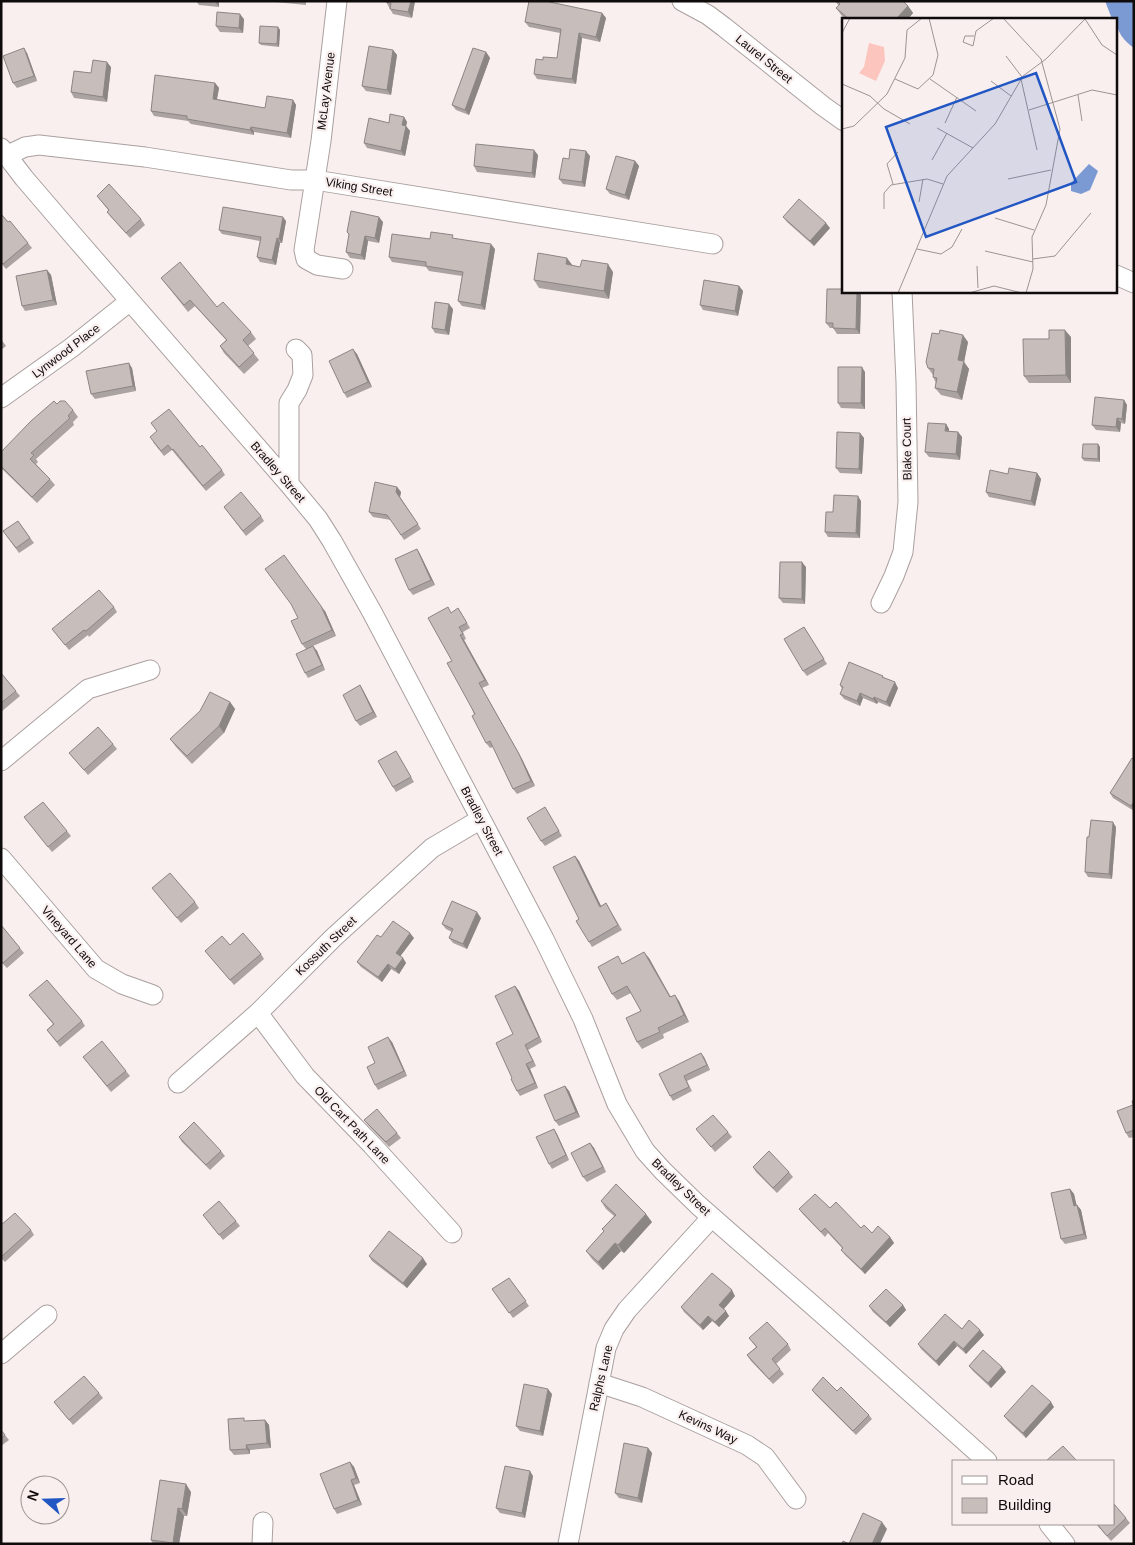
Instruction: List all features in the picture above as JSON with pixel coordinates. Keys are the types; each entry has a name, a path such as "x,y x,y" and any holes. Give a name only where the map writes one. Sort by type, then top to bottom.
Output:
{"street":[{"name":"McLay Avenue","path":"337,1 315,180 304,250 306,259 317,265 343,269"},
{"name":"Laurel Street","path":"682,1 708,15 842,120"},
{"name":"Viking Street","path":"4,152 39,146 144,158 291,180 315,180 713,244"},
{"name":"Bradley Street","path":"4,152 36,192 318,519 346,564 566,983 617,1104 645,1151 663,1172 712,1217 986,1460"},
{"path":"1118,276 1134,283"},
{"name":"Blake Court","path":"881,602 903,552 908,502 902,292"},
{"name":"Lynwood Place","path":"1,398 71,348 130,301"},
{"path":"289,484 289,403 303,375 302,355 296,349"},
{"path":"1,761 88,688 150,670"},
{"name":"Kossuth Street","path":"178,1083 258,1013 334,937 432,848 481,819"},
{"name":"Vineyard Lane","path":"1,858 96,969 122,984 154,995"},
{"name":"Old Cart Path Lane","path":"258,1013 305,1076 372,1145 452,1233"},
{"name":"Ralphs Lane","path":"568,1544 606,1348 614,1330 627,1310 712,1217"},
{"path":"1,1354 47,1315"},
{"name":"Kevins Way","path":"599,1383 642,1397 747,1445 765,1457 796,1499"},
{"path":"262,1544 263,1522"},
{"path":"1051,1525 1065,1544"}],"water":[{"path":"1105,1 1134,1 1134,48 1118,30 1118,18 1112,18"}],"building":[{"path":"386,1 411,1 408,12 390,9 391,3"},
{"path":"529,1 545,1 602,13 596,37 579,33 572,79 534,74 536,59 543,60 543,57 557,58 561,29 525,22"},
{"path":"837,1 903,1 908,6 897,18 848,18 836,8 840,4"},
{"path":"217,12 240,14 239,28 216,26"},
{"path":"260,26 278,27 277,44 259,43"},
{"path":"369,46 393,50 387,90 362,86"},
{"path":"24,48 34,76 13,83 3,56"},
{"path":"473,48 486,52 465,110 452,105"},
{"path":"93,60 107,62 103,97 71,92 74,71 91,73"},
{"path":"155,75 215,83 213,99 265,108 267,96 293,100 287,133 251,127 250,130 187,119 187,116 151,111"},
{"path":"390,114 404,117 402,125 406,126 401,151 364,143 369,118 389,123"},
{"path":"476,144 534,150 532,173 474,166"},
{"path":"570,149 586,151 582,182 559,179 563,158 569,159"},
{"path":"616,156 635,161 625,195 606,189"},
{"path":"109,184 141,219 126,233 107,212 109,210 97,196"},
{"path":"799,199 826,223 810,241 783,217"},
{"path":"223,207 283,217 279,239 277,238 272,260 257,257 261,237 219,230"},
{"path":"351,211 379,217 375,238 365,236 361,255 346,252"},
{"path":"1,214 8,222 10,221 28,243 3,264 1,262"},
{"path":"431,232 453,235 452,238 491,244 481,305 458,301 463,272 426,266 426,262 389,257 392,234 430,239"},
{"path":"538,253 567,258 566,264 580,267 582,260 608,264 604,291 534,280"},
{"path":"180,262 217,307 223,302 251,332 243,340 254,353 239,367 220,346 227,340 190,300 184,305 161,278"},
{"path":"47,270 53,300 22,306 16,276"},
{"path":"704,280 739,286 735,311 700,305"},
{"path":"827,289 857,292 856,329 833,328 833,323 826,323"},
{"path":"435,302 449,304 445,330 432,328"},
{"path":"940,330 963,335 958,360 964,361 957,392 935,388 937,378 933,377 934,369 928,368 926,362 932,333 939,334"},
{"path":"1049,330 1065,330 1066,375 1024,376 1023,339 1049,339"},
{"path":"353,349 368,382 344,393 329,361"},
{"path":"129,363 133,386 91,394 86,371"},
{"path":"838,367 862,367 861,403 838,403"},
{"path":"1095,397 1124,400 1122,419 1117,418 1116,427 1092,425"},
{"path":"54,401 57,404 60,401 65,401 73,410 68,416 70,418 31,453 34,455 30,459 50,479 32,497 1,466 1,452 31,421"},
{"path":"169,409 200,447 202,445 222,470 203,486 173,449 168,445 161,451 150,437 157,431 151,423"},
{"path":"928,423 946,424 945,431 958,432 956,454 925,452"},
{"path":"837,432 860,433 859,469 836,468"},
{"path":"1083,444 1098,444 1098,459 1082,458"},
{"path":"1009,468 1037,473 1031,501 986,492 990,470 1008,474"},
{"path":"375,482 397,487 396,492 418,524 401,535 387,515 369,512"},
{"path":"241,492 261,516 243,531 224,507"},
{"path":"834,495 858,496 856,533 825,532 826,512 833,512"},
{"path":"18,521 30,538 16,548 3,531"},
{"path":"417,549 431,580 409,590 395,559"},
{"path":"284,555 321,606 332,630 302,644 291,621 298,618 291,604 265,569"},
{"path":"780,562 802,562 802,599 779,598"},
{"path":"99,590 114,607 86,631 84,630 65,645 52,629"},
{"path":"448,607 451,613 458,608 467,623 459,627 463,634 460,635 485,680 479,683 519,754 531,781 513,789 490,741 486,743 472,716 475,714 447,663 452,661 428,618"},
{"path":"804,627 824,659 803,671 784,639"},
{"path":"313,646 322,665 305,673 296,654"},
{"path":"849,662 895,682 886,702 860,693 857,701 840,694 843,687 840,685"},
{"path":"1,673 16,691 1,703"},
{"path":"360,685 373,712 356,721 343,695"},
{"path":"210,692 230,702 219,726 187,756 170,739 200,711"},
{"path":"98,727 113,744 84,770 69,753"},
{"path":"396,751 411,777 393,787 378,761"},
{"path":"1132,758 1134,759 1134,801 1131,806 1110,793"},
{"path":"43,802 67,831 48,847 24,817"},
{"path":"545,807 559,831 541,841 527,818"},
{"path":"1091,820 1113,822 1109,874 1085,872 1087,837 1089,837"},
{"path":"575,856 600,907 606,903 618,925 589,942 576,921 579,919 553,867"},
{"path":"170,873 195,902 177,918 152,888"},
{"path":"452,901 477,912 463,944 449,938 453,929 442,924"},
{"path":"393,921 410,933 396,953 403,958 395,969 388,964 378,977 357,962 377,935 381,937"},
{"path":"1,925 20,948 3,963 1,961"},
{"path":"243,933 261,954 230,980 205,951 222,936 230,945"},
{"path":"644,952 670,997 675,995 684,1015 658,1028 660,1032 637,1042 626,1018 641,1011 627,986 612,994 598,967 618,956 622,964"},
{"path":"47,980 82,1021 57,1042 47,1030 54,1024 29,995"},
{"path":"515,986 539,1037 525,1045 533,1061 526,1064 535,1083 517,1091 496,1043 513,1034 495,996"},
{"path":"388,1037 404,1071 375,1085 367,1067 375,1063 368,1047"},
{"path":"102,1041 126,1071 107,1086 83,1057"},
{"path":"701,1053 707,1065 684,1076 689,1087 670,1096 659,1074"},
{"path":"565,1086 576,1112 555,1121 544,1095"},
{"path":"1134,1100 1134,1130 1126,1133 1117,1111 1133,1105 1132,1101"},
{"path":"377,1109 397,1133 386,1142 364,1120"},
{"path":"713,1115 728,1132 711,1147 696,1129"},
{"path":"194,1122 221,1151 206,1165 179,1137"},
{"path":"554,1129 566,1155 549,1164 536,1137"},
{"path":"590,1143 603,1167 583,1177 571,1153"},
{"path":"769,1151 789,1172 773,1188 753,1167"},
{"path":"616,1184 646,1214 618,1245 615,1243 598,1262 586,1251 604,1231 602,1229 616,1215 601,1201"},
{"path":"1070,1189 1074,1206 1077,1205 1084,1234 1061,1239 1051,1193"},
{"path":"815,1194 830,1208 836,1202 861,1228 864,1225 872,1233 878,1226 890,1237 861,1269 841,1250 843,1248 825,1228 821,1232 799,1209"},
{"path":"219,1201 236,1221 219,1235 203,1215"},
{"path":"15,1213 31,1230 1,1257 1,1225"},
{"path":"389,1231 423,1258 403,1283 369,1256"},
{"path":"712,1273 732,1290 719,1305 726,1311 715,1322 708,1316 700,1325 681,1307"},
{"path":"509,1278 526,1301 509,1313 492,1289"},
{"path":"886,1289 903,1305 886,1322 869,1306"},
{"path":"945,1314 962,1329 969,1320 980,1330 963,1349 954,1341 936,1361 918,1344"},
{"path":"767,1322 788,1344 772,1359 780,1369 769,1379 747,1355 757,1347 749,1338"},
{"path":"983,1350 1002,1367 988,1383 969,1366"},
{"path":"84,1376 99,1393 69,1420 54,1402"},
{"path":"823,1377 837,1391 841,1387 869,1415 853,1431 812,1390"},
{"path":"524,1384 548,1389 540,1431 516,1426"},
{"path":"1032,1385 1051,1402 1023,1433 1004,1416"},
{"path":"244,1418 244,1421 265,1420 267,1443 246,1445 247,1449 230,1450 228,1419"},
{"path":"1,1430 5,1435 1,1438"},
{"path":"624,1443 648,1448 638,1498 615,1493"},
{"path":"1063,1446 1076,1460 1047,1460"},
{"path":"350,1462 356,1478 351,1480 358,1500 334,1509 320,1474"},
{"path":"505,1466 530,1471 522,1513 496,1508"},
{"path":"160,1480 186,1484 182,1509 178,1508 173,1543 151,1540"},
{"path":"1115,1505 1126,1518 1107,1536 1098,1525 1115,1525"},
{"path":"863,1513 882,1522 872,1544 849,1544"}]}
